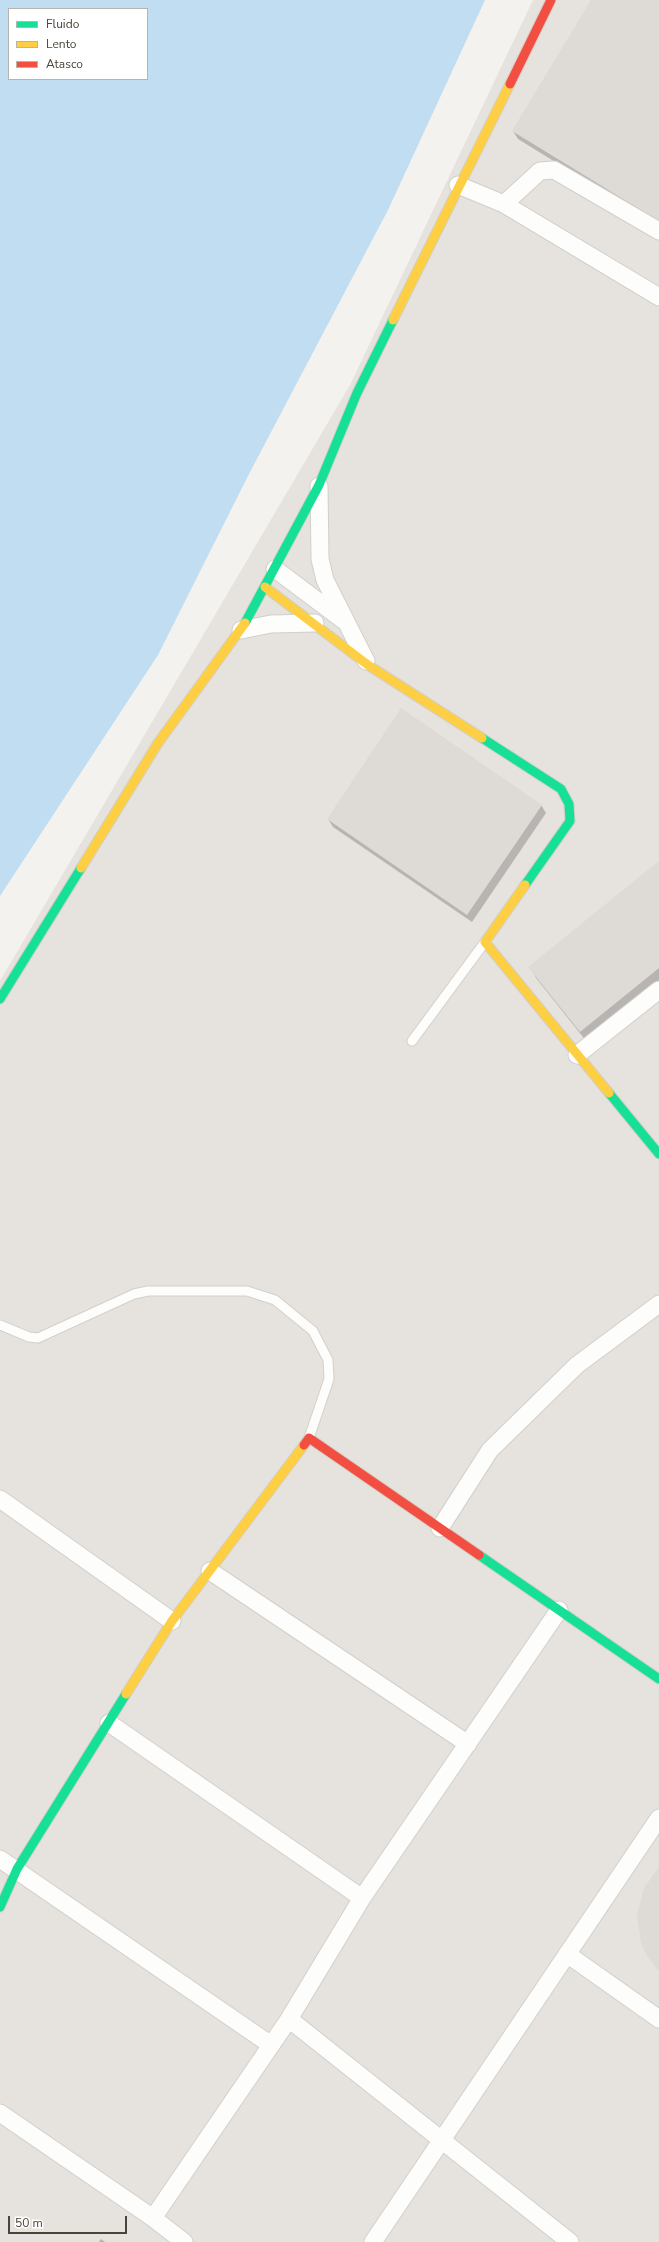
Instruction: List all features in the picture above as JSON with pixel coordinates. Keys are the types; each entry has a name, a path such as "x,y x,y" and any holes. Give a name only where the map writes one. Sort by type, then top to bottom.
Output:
{"street":[{"path":"0,999 158,743 241,630 275,569 319,485 357,393 458,185 551,0"},
{"path":"504,204 540,171 554,170 659,232"},
{"path":"458,185 504,204 659,297"},
{"path":"319,485 320,560 325,580 368,665"},
{"path":"275,569 345,622"},
{"path":"265,587 315,623 368,665 561,789 568,798 572,810 570,821 484,942 659,1154"},
{"path":"241,630 271,624 315,623"},
{"path":"577,1055 659,990"},
{"path":"440,1528 490,1450 577,1365 659,1304"},
{"path":"0,1907 16,1869 172,1622 309,1438 659,1679"},
{"path":"0,1499 172,1622"},
{"path":"210,1571 468,1744"},
{"path":"153,2218 289,2019 362,1898 559,1610"},
{"path":"109,1723 362,1898"},
{"path":"373,2242 441,2139 659,1818"},
{"path":"0,1859 271,2045"},
{"path":"567,1954 659,2019"},
{"path":"289,2019 570,2242"},
{"path":"0,2113 153,2218 184,2242"}],"lane":[{"path":"412,1041 484,942"},
{"path":"0,1325 28,1337 38,1338 134,1294 164,1289 247,1291 275,1300 313,1331 328,1360 329,1379 309,1438"}],"shaded area":[{"path":"533,0 659,0 659,2242 0,2242 0,981 350,385"}],"water":[{"path":"0,0 485,0 388,210 249,474 158,655 0,896"}],"building":[{"path":"591,0 659,0 659,221 512,131"},
{"path":"401,708 542,805 467,915 327,819"},
{"path":"659,861 659,968 580,1032 528,967"},
{"path":"659,1867 659,1971 647,1956 641,1943 637,1915 644,1888"}],"traffic: fast":[{"path":"245,623 319,485 357,393 393,320"},
{"path":"482,738 561,789 569,804 570,821 525,885"},
{"path":"0,999 81,868"},
{"path":"609,1093 659,1154"},
{"path":"479,1555 659,1679"},
{"path":"0,1907 17,1869 126,1694"}],"traffic: slow":[{"path":"393,320 510,84"},
{"path":"265,587 368,665 482,738"},
{"path":"81,868 158,743 245,623"},
{"path":"525,885 485,942 609,1093"},
{"path":"126,1694 172,1621 304,1445"}],"traffic: jam":[{"path":"510,84 551,0"},
{"path":"304,1445 309,1438 479,1555"}]}
